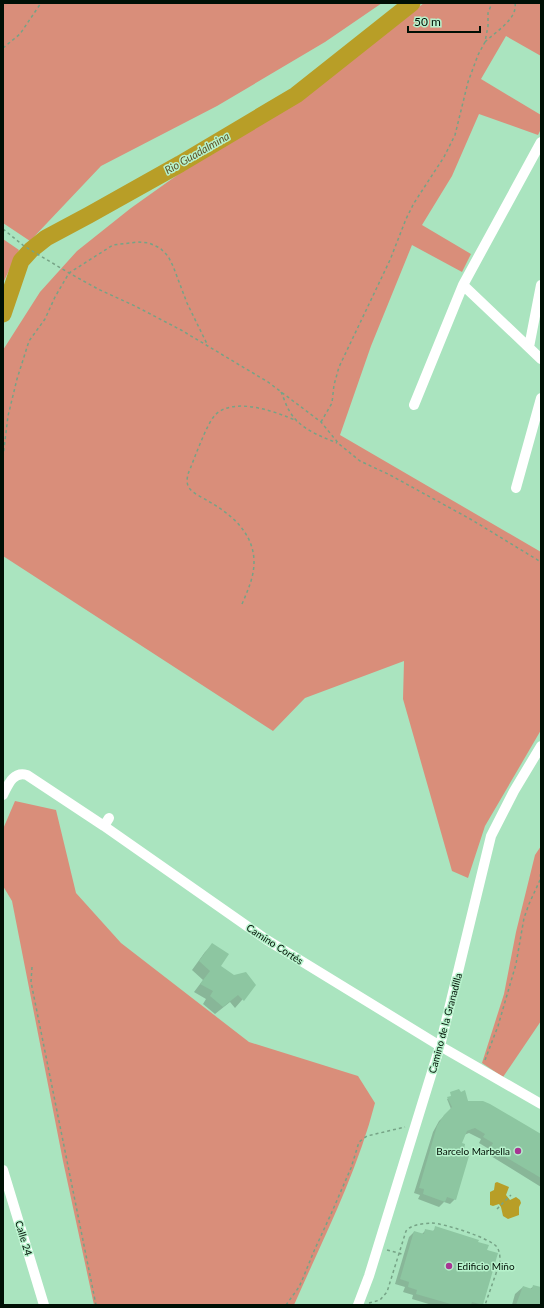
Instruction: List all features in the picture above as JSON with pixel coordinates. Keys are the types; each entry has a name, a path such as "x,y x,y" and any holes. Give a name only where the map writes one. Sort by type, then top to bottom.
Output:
{"street":[{"path":"414,405 463,285 541,142"},
{"path":"529,347 541,284"},
{"path":"463,285 541,359"},
{"path":"516,488 541,398"},
{"name":"Camino de la Granadilla","path":"358,1305 369,1276 440,1046 491,836 514,792 541,746"},
{"name":"Camino Cortés","path":"3,795 12,778 21,773 27,775 106,822 267,940 440,1046 541,1104"},
{"name":"Calle 24","path":"3,1170 44,1305"}],"path":[{"path":"3,48 20,34 41,3"},
{"path":"321,422 332,403 334,385 339,368 390,260 406,219 414,203 444,157 455,135 468,82 478,55 485,42 488,26 488,13 492,3"},
{"path":"485,42 510,20 515,10 515,3"},
{"path":"3,228 24,246 69,273 98,289 135,306 208,346 268,382 321,422 339,444 360,461 390,475 472,520 541,562"},
{"path":"3,457 8,416 17,379 29,341 45,318 69,273 112,245 138,242 149,244 160,248 168,256 187,303 208,346"},
{"path":"280,391 291,413 297,421 307,429 339,444"},
{"path":"242,604 252,581 254,562 251,543 242,527 233,519 191,491 187,483 188,474 211,420 222,410 235,407 258,407 276,412 297,421"},
{"path":"481,1070 498,1026 516,964 524,918 540,880 541,867"},
{"path":"32,967 31,982 96,1305"},
{"path":"286,1305 303,1278 332,1214 351,1168 359,1142 367,1136 381,1132 408,1126 415,1129"},
{"path":"497,1209 511,1195"},
{"path":"367,1305 371,1302 380,1300 385,1295 406,1231 412,1226 436,1224 477,1235 493,1243 497,1247 500,1257 484,1305"},
{"path":"378,1247 402,1254"}],"shaded area":[{"path":"3,3 382,3 325,42 217,106 101,166 30,241 3,223"},
{"path":"424,3 541,3 541,56 506,36 481,79 541,115 541,129 538,135 479,114 452,176 422,225 471,254 462,272 412,245 371,346 340,435 541,552 541,730 485,826 468,878 452,871 403,699 404,661 305,698 273,731 3,556 3,350 40,292 77,251 131,208 207,154 311,87"},
{"path":"3,239 19,250 3,283"},
{"path":"15,801 56,810 76,893 121,943 249,1042 358,1076 375,1103 368,1129 349,1180 328,1231 294,1305 94,1305 63,1161 12,901 3,886 3,829"},
{"path":"541,846 541,1021 503,1077 482,1063 504,994 516,932 535,855"},
{"path":"497,1182 509,1187 506,1195 510,1200 516,1197 520,1200 519,1215 508,1219 503,1216 499,1204 493,1206 490,1205 490,1192 494,1190 495,1183"}],"building":[{"path":"212,943 229,954 221,966 234,975 246,972 256,985 244,1001 238,995 223,1007 210,996 213,991 200,984 210,971 199,961"},
{"name":"Barcelo Marbella","path":"459,1089 461,1092 465,1090 468,1101 483,1101 490,1104 541,1134 541,1178 490,1148 493,1143 483,1137 485,1134 475,1128 467,1131 462,1143 465,1144 463,1155 469,1156 456,1200 447,1197 445,1202 423,1194 424,1189 419,1188 437,1126 444,1115 452,1107 447,1097 451,1096 450,1092"},
{"name":"Edificio Miño","path":"435,1226 479,1240 478,1242 489,1245 487,1250 498,1253 483,1305 472,1302 471,1305 454,1305 416,1294 417,1290 408,1287 409,1282 400,1279 414,1231 424,1234 425,1229 434,1231"},
{"path":"533,1285 541,1287 541,1305 516,1305 523,1286 532,1289"}],"waterway":[{"name":"Rio Guadalmina","path":"3,314 21,261 31,250 46,238 180,164 296,95 412,3"}],"place":[{"name":"Barcelo Marbella","path":"518,1151"},
{"name":"Edificio Miño","path":"449,1266"}]}
